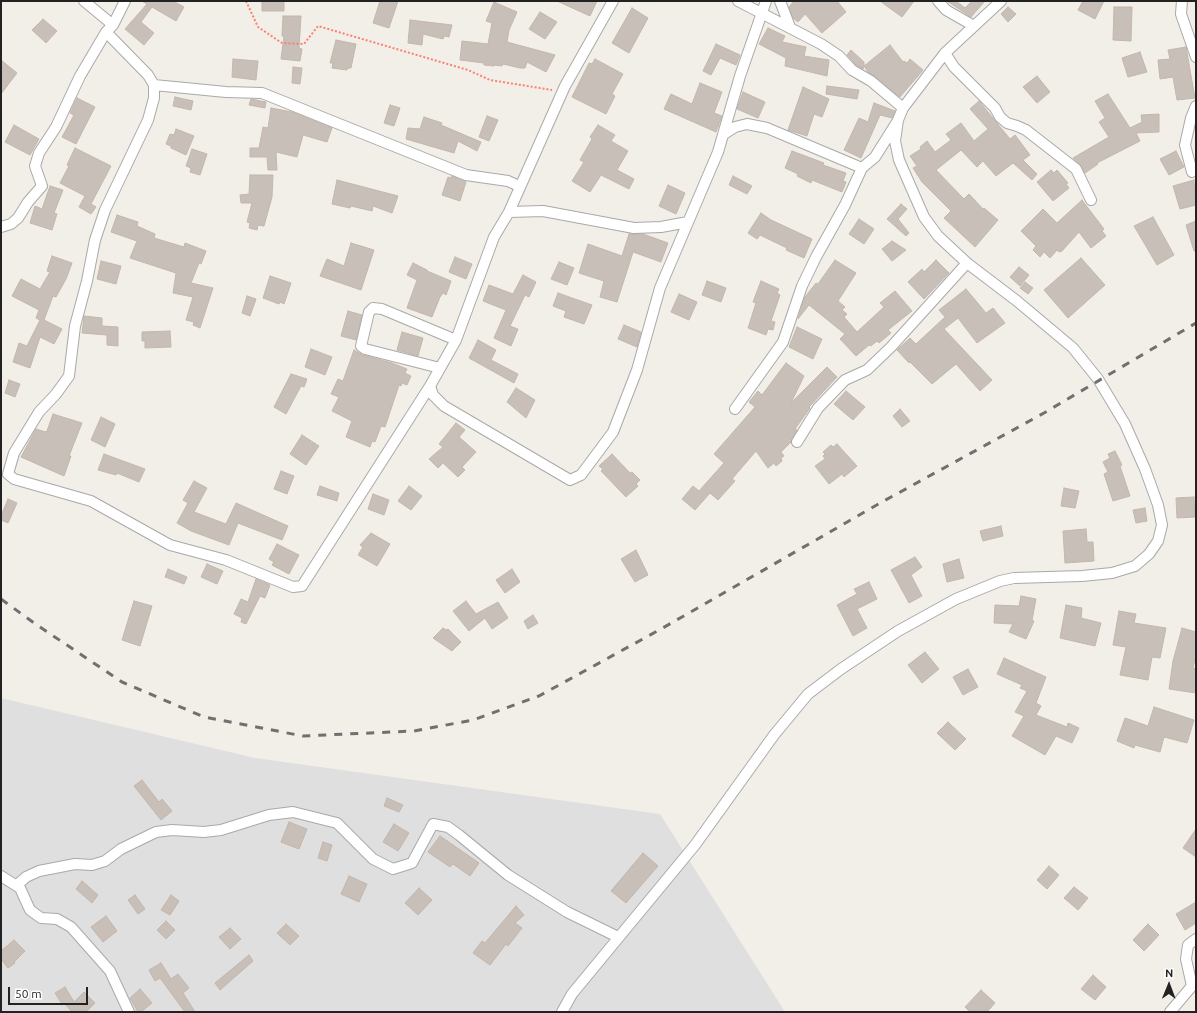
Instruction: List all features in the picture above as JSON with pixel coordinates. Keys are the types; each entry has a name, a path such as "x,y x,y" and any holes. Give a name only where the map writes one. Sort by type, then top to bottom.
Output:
{"street":[{"path":"84,1 110,29 148,75 154,85 154,98 148,120 105,210 95,240 88,281 74,326 69,376 56,394 38,412 14,453 8,474 14,479 91,500 170,545 226,560 293,587 302,586 430,386 456,340 494,237 509,212 519,186 562,92 613,1"},
{"path":"1,227 11,224 18,218 28,202 42,186 35,166 39,153 56,127 80,76 110,29 125,1"},
{"path":"738,1 821,44 839,56 852,70 871,81 903,108"},
{"path":"430,386 433,395 444,406 549,468 570,480 581,475 613,432 637,370 660,288 718,152 740,76 766,1"},
{"path":"780,1 790,27"},
{"path":"938,1 946,10 974,26"},
{"path":"735,409 783,342 802,286 816,256 845,205 862,168 875,157 898,120 903,108 945,54 1001,1"},
{"path":"1182,1 1181,14 1196,57"},
{"path":"945,54 954,67 995,108 1000,117 1007,123 1026,130 1076,169 1091,200"},
{"path":"154,85 226,92 262,92 466,175 508,181 519,186"},
{"path":"1192,172 1185,145 1191,118 1196,106"},
{"path":"562,1012 572,994 695,845 793,710 808,694 841,669 898,631 956,599 1000,581 1034,576 1082,576 1112,573 1135,566 1149,554 1158,541 1162,524 1158,505 1145,469 1118,412 1098,379 1073,348 1017,301 967,263 938,236 924,217 899,160 895,141 898,120"},
{"path":"724,134 735,127 747,124 767,128 862,168"},
{"path":"509,212 544,211 634,228 661,227 688,222"},
{"path":"797,442 823,402 845,380 867,370 892,347 967,263"},
{"path":"440,368 365,349 361,346 369,312 373,308 382,309 456,340"},
{"path":"17,885 26,877 39,871 75,864 92,865 105,861 121,849 156,832 172,830 204,832 221,830 269,815 293,812 337,822 373,859 393,869 412,863 434,824 448,827 508,875 567,912 618,937"},
{"path":"1,876 17,885 30,910 41,918 57,919 71,926 110,971 130,1012"},
{"path":"1170,1012 1192,986 1186,959 1188,945 1196,939"}],"path":[{"path":"246,1 258,27 282,43 304,44 318,26 468,70 490,80 562,92"}],"shaded area":[{"path":"1,698 255,758 660,814 785,1012 1,1012"}],"building":[{"path":"142,1 173,1 184,7 176,21 152,7 141,22 154,33 144,45 125,29 147,4"},
{"path":"262,1 284,1 284,11 262,11"},
{"path":"380,1 398,1 389,28 373,23"},
{"path":"557,1 597,1 590,16"},
{"path":"794,1 837,1 846,12 822,33 805,14 798,22 793,18 789,7"},
{"path":"880,1 914,1 902,17"},
{"path":"947,1 956,1 965,8 972,1 985,1 971,17"},
{"path":"1083,1 1104,1 1095,19 1078,10"},
{"path":"494,2 517,12 509,30 507,42 555,55 546,72 527,62 525,68 520,68 503,64 502,66 484,65 484,63 460,60 462,41 488,44 492,23 486,21"},
{"path":"1008,7 1016,14 1008,22 1001,14"},
{"path":"1114,7 1132,7 1131,41 1113,40"},
{"path":"632,8 648,18 629,53 612,43"},
{"path":"540,12 557,22 545,39 529,29"},
{"path":"283,16 301,16 299,48 302,49 300,61 281,59 284,36 282,36"},
{"path":"43,19 57,31 46,43 32,30"},
{"path":"410,20 452,25 449,37 444,36 443,39 423,34 422,45 408,43"},
{"path":"768,28 785,36 782,42 806,47 804,56 829,60 827,76 785,66 786,58 759,44"},
{"path":"336,40 356,44 351,68 348,68 347,70 332,68 333,63 330,63"},
{"path":"716,44 740,55 736,65 720,58 711,75 703,71"},
{"path":"890,45 903,62 904,61 907,63 910,59 923,70 900,97 868,72 864,66"},
{"path":"1186,47 1195,98 1177,100 1173,77 1160,79 1158,60 1170,59 1168,50"},
{"path":"851,50 864,62 863,69 856,65 847,55"},
{"path":"1140,52 1147,72 1128,77 1122,58"},
{"path":"233,59 258,61 256,80 232,77"},
{"path":"595,59 623,74 612,94 615,96 606,114 572,97 589,63 592,64"},
{"path":"1,60 17,73 1,94"},
{"path":"293,67 302,68 300,84 292,83"},
{"path":"1037,76 1050,92 1037,103 1023,87"},
{"path":"700,83 722,92 714,113 722,116 716,132 664,109 671,94 692,104"},
{"path":"827,86 859,90 857,99 826,94"},
{"path":"803,87 829,99 822,117 814,114 807,136 788,130"},
{"path":"743,92 765,102 758,118 737,109"},
{"path":"1108,94 1130,128 1142,122 1141,115 1159,114 1159,132 1136,133 1140,141 1097,163 1098,164 1085,173 1080,164 1073,158 1109,137 1099,122 1105,118 1095,101"},
{"path":"175,97 193,101 191,110 173,106"},
{"path":"77,98 95,107 76,144 62,137 74,115 70,113"},
{"path":"251,99 266,102 265,108 249,105"},
{"path":"979,101 1010,139 1015,135 1030,155 1023,160 1037,174 1032,180 1013,163 996,176 983,161 977,167 961,150 936,170 964,199 969,194 983,209 984,208 998,220 975,247 944,218 951,211 922,182 913,168 917,166 910,156 921,149 920,147 927,141 935,152 951,140 946,134 961,123 974,141 988,129 970,109"},
{"path":"874,103 895,111 892,118 880,115 861,158 844,150 859,118 868,122"},
{"path":"390,105 400,108 394,126 384,123"},
{"path":"271,108 292,112 332,128 327,142 303,135 297,157 276,152 277,170 268,170 267,157 250,157 250,148 259,148 263,127 268,128"},
{"path":"487,116 498,120 489,141 479,137"},
{"path":"424,117 442,123 441,125 481,142 477,151 458,141 454,153 406,139 408,128 420,129"},
{"path":"14,125 39,139 30,155 5,142"},
{"path":"598,125 615,135 611,141 628,151 617,170 634,179 629,189 601,175 590,192 572,181 584,162 580,160 592,139 590,137"},
{"path":"176,129 194,136 186,155 166,144 170,134 174,135"},
{"path":"75,148 111,166 91,204 96,207 91,214 79,207 85,196 60,183 69,166 67,165"},
{"path":"192,149 207,154 200,175 190,172 191,168 186,166"},
{"path":"792,151 824,163 823,165 846,173 843,181 846,182 842,192 812,180 811,183 797,176 798,174 785,168"},
{"path":"1176,151 1184,167 1169,175 1160,159"},
{"path":"1051,170 1054,173 1057,170 1068,183 1066,184 1069,188 1053,201 1037,182"},
{"path":"250,175 273,175 272,197 264,226 258,225 257,230 249,228 250,223 247,222 252,203 241,203 240,195 249,194"},
{"path":"452,176 466,182 460,201 442,195 448,177 451,178"},
{"path":"733,176 752,186 747,194 729,185"},
{"path":"337,180 398,196 392,213 373,206 372,211 351,206 350,208 332,204"},
{"path":"1194,180 1196,205 1180,209 1173,186"},
{"path":"668,185 685,193 676,214 659,206"},
{"path":"50,186 63,190 54,213 57,214 52,230 30,223 35,206 42,209"},
{"path":"1082,200 1104,229 1102,231 1106,236 1091,248 1079,232 1062,251 1059,252 1057,250 1050,258 1044,252 1040,257 1033,250 1036,246 1021,231 1043,209 1057,223"},
{"path":"901,204 907,209 898,219 909,233 906,236 887,219"},
{"path":"761,213 771,220 812,239 804,258 786,250 787,248 760,235 757,239 748,233"},
{"path":"117,215 138,222 137,226 155,234 154,238 184,247 185,243 206,251 201,264 199,263 191,283 213,288 200,328 193,325 194,322 186,320 193,297 173,293 176,273 130,258 137,241 111,232"},
{"path":"1153,217 1174,255 1157,265 1134,226"},
{"path":"859,219 874,229 864,244 849,234"},
{"path":"1196,221 1196,251 1194,251 1186,225"},
{"path":"629,234 643,234 668,243 661,262 633,252 617,302 600,297 604,281 579,273 588,244 622,256"},
{"path":"892,241 906,250 892,261 882,249"},
{"path":"351,243 374,250 361,290 320,276 327,259 344,266"},
{"path":"52,256 72,263 66,279 56,297 53,296 44,320 62,329 54,344 40,337 30,368 13,362 19,343 27,346 40,320 36,318 39,310 12,296 21,279 40,289 50,272 47,271"},
{"path":"455,257 472,264 466,279 449,272"},
{"path":"1081,258 1105,285 1068,318 1044,290"},
{"path":"835,260 856,273 838,301 845,307 842,310 847,314 844,317 857,332 884,307 880,303 895,291 912,311 888,330 891,333 879,343 877,341 871,346 869,345 856,356 840,339 845,334 809,305 798,319 805,297 816,283 818,284"},
{"path":"936,260 949,273 924,299 908,282 922,269 924,272"},
{"path":"101,261 121,266 116,284 97,279"},
{"path":"559,262 574,268 567,285 551,279"},
{"path":"413,263 427,271 451,281 446,295 443,293 440,297 432,317 407,308 417,280 407,275"},
{"path":"1019,267 1029,275 1020,286 1010,277"},
{"path":"523,275 536,282 529,297 525,295 510,326 518,329 511,346 494,338 506,310 483,301 489,285 513,294"},
{"path":"270,276 291,283 284,304 280,302 279,304 263,298"},
{"path":"707,281 726,288 721,302 702,295"},
{"path":"761,281 779,289 777,293 780,295 771,321 775,322 773,330 768,329 766,335 748,328 756,303 753,302"},
{"path":"1025,282 1033,288 1028,294 1020,288"},
{"path":"966,289 986,313 993,308 1005,323 977,343 958,318 944,329 992,380 980,391 956,364 932,384 897,350 910,338 916,344 945,317 939,310"},
{"path":"558,293 592,305 584,324 564,317 566,311 553,306"},
{"path":"679,294 697,302 689,320 671,312"},
{"path":"247,296 256,299 250,316 242,313"},
{"path":"348,311 362,315 356,340 341,336"},
{"path":"84,316 102,318 102,326 118,327 118,346 107,345 107,335 82,333"},
{"path":"624,325 641,332 637,347 618,339"},
{"path":"797,327 822,339 813,359 789,347"},
{"path":"170,331 171,347 145,348 145,341 142,341 142,332"},
{"path":"402,332 423,338 418,356 397,350"},
{"path":"478,340 496,350 491,360 518,374 514,383 469,358"},
{"path":"311,349 332,357 325,375 305,367"},
{"path":"354,350 363,355 407,369 405,373 411,376 407,385 402,383 401,386 399,385 385,427 381,426 375,442 372,441 370,447 346,437 352,421 332,411 339,397 331,394 338,379 343,381"},
{"path":"786,363 804,376 791,403 827,367 837,377 809,407 810,408 795,429 797,430 791,442 781,452 784,456 781,458 782,461 776,466 774,463 768,468 756,451 732,479 735,481 718,500 710,493 695,510 682,499 693,486 699,491 724,463 714,454 755,407 749,402 758,391 762,395"},
{"path":"291,374 307,379 304,387 301,386 286,414 274,407"},
{"path":"9,380 20,384 15,397 5,393"},
{"path":"516,388 535,400 526,418 507,402"},
{"path":"846,391 865,407 853,420 834,404"},
{"path":"900,409 910,421 902,427 893,416"},
{"path":"53,414 82,423 69,456 71,456 64,476 21,457 36,429 47,431"},
{"path":"101,417 115,424 105,447 91,440"},
{"path":"456,423 465,430 459,437 476,452 462,467 465,470 458,477 443,463 438,468 429,459 443,447 439,444"},
{"path":"302,435 319,446 306,465 290,454"},
{"path":"837,444 857,466 844,477 842,474 829,484 815,466 825,459 823,456 825,454 823,452 831,445 833,447"},
{"path":"1115,451 1122,465 1120,466 1130,496 1113,501 1104,474 1108,472 1103,462 1110,458 1108,454"},
{"path":"104,454 145,469 139,482 117,473 116,475 98,470"},
{"path":"612,454 630,473 632,472 640,480 636,484 638,486 626,497 601,471 603,469 599,466"},
{"path":"281,471 294,476 287,494 274,489"},
{"path":"194,481 207,488 194,512 226,524 236,503 288,526 282,540 238,523 229,545 191,531 177,523 188,503 183,500"},
{"path":"320,486 339,493 337,501 317,495"},
{"path":"409,486 422,496 411,510 398,501"},
{"path":"1064,488 1079,491 1075,508 1061,506"},
{"path":"373,494 389,500 384,515 368,509"},
{"path":"1194,497 1195,517 1177,518 1176,498"},
{"path":"8,499 17,503 8,523 1,520 1,516"},
{"path":"1145,508 1147,521 1136,523 1133,510"},
{"path":"1001,526 1003,536 983,541 980,531"},
{"path":"1086,529 1087,542 1093,542 1094,561 1065,563 1063,531"},
{"path":"371,533 390,544 377,566 358,555 363,547 360,545"},
{"path":"277,544 299,555 289,574 272,565 274,562 269,559"},
{"path":"636,550 648,575 635,582 621,559"},
{"path":"915,557 922,567 911,575 922,596 909,603 891,570"},
{"path":"959,559 964,578 947,582 943,564"},
{"path":"207,564 223,571 217,584 201,577"},
{"path":"168,569 187,577 184,584 165,577"},
{"path":"512,569 520,582 505,593 496,580"},
{"path":"256,579 270,585 265,598 260,596 246,624 241,622 242,618 234,614 241,599 248,602"},
{"path":"869,582 877,599 857,609 867,628 853,636 837,605 857,594 854,589"},
{"path":"1021,596 1036,599 1032,620 1034,621 1026,639 1009,632 1013,624 994,623 995,605 1019,606"},
{"path":"134,601 152,606 140,646 122,640"},
{"path":"466,601 476,614 498,602 508,618 492,629 485,618 469,631 453,611"},
{"path":"1066,605 1082,608 1081,618 1101,623 1095,646 1060,638"},
{"path":"1119,611 1136,614 1134,623 1166,628 1160,658 1152,657 1148,680 1120,675 1126,647 1113,645"},
{"path":"533,615 538,623 528,629 524,621"},
{"path":"443,628 446,630 448,629 461,642 452,651 433,638"},
{"path":"1182,628 1196,632 1196,655 1193,668 1196,669 1196,693 1169,689 1173,661"},
{"path":"925,652 939,669 922,683 908,665"},
{"path":"1004,658 1046,677 1036,703 1041,706 1036,715 1067,727 1068,723 1079,728 1072,743 1056,736 1045,755 1012,736 1024,716 1015,712 1027,691 1020,688 1022,685 997,674"},
{"path":"968,669 978,687 963,695 953,677"},
{"path":"1154,707 1194,720 1187,743 1164,737 1160,752 1135,745 1134,748 1117,741 1125,718 1148,726"},
{"path":"948,722 966,739 955,750 937,733"},
{"path":"142,780 159,802 162,799 172,811 161,820 134,786"},
{"path":"387,798 403,805 399,812 384,806"},
{"path":"289,822 307,829 299,849 281,842"},
{"path":"394,824 409,833 398,851 383,842"},
{"path":"1196,829 1196,857 1183,848"},
{"path":"440,836 479,863 470,876 453,864 450,867 428,852"},
{"path":"323,842 332,845 327,861 318,858"},
{"path":"643,853 658,866 626,903 611,891"},
{"path":"1049,866 1059,875 1047,889 1037,880"},
{"path":"349,876 367,884 359,902 341,894"},
{"path":"82,881 98,895 92,903 76,889"},
{"path":"1074,887 1088,898 1078,910 1064,898"},
{"path":"419,888 432,900 418,915 405,903"},
{"path":"135,895 145,909 138,914 128,900"},
{"path":"171,895 179,901 170,915 161,910"},
{"path":"1196,902 1196,923 1185,930 1176,914"},
{"path":"516,906 524,915 515,923 522,928 508,946 506,944 490,965 473,953 482,941 485,943"},
{"path":"106,916 117,931 103,942 91,927"},
{"path":"166,921 175,930 166,939 157,930"},
{"path":"286,924 299,936 290,945 277,933"},
{"path":"1148,924 1159,935 1144,951 1133,940"},
{"path":"230,928 241,939 230,949 219,937"},
{"path":"14,940 25,951 14,962 15,963 8,968 1,959 1,951"},
{"path":"249,955 253,961 220,990 215,983"},
{"path":"161,963 171,979 178,974 189,988 183,993 195,1012 185,1012 160,978 155,981 149,970"},
{"path":"1093,975 1106,987 1095,1000 1081,989"},
{"path":"65,987 74,1002 84,992 95,1003 86,1012 72,1012 64,1003 62,1004 55,993"},
{"path":"140,989 152,1003 141,1012 138,1012 130,998"},
{"path":"981,990 995,1003 987,1012 970,1012 965,1007"}],"railway":[{"path":"1,599 122,682 204,717 303,736 414,731 473,720 539,696 661,629 882,502 1044,413 1196,323"}]}
